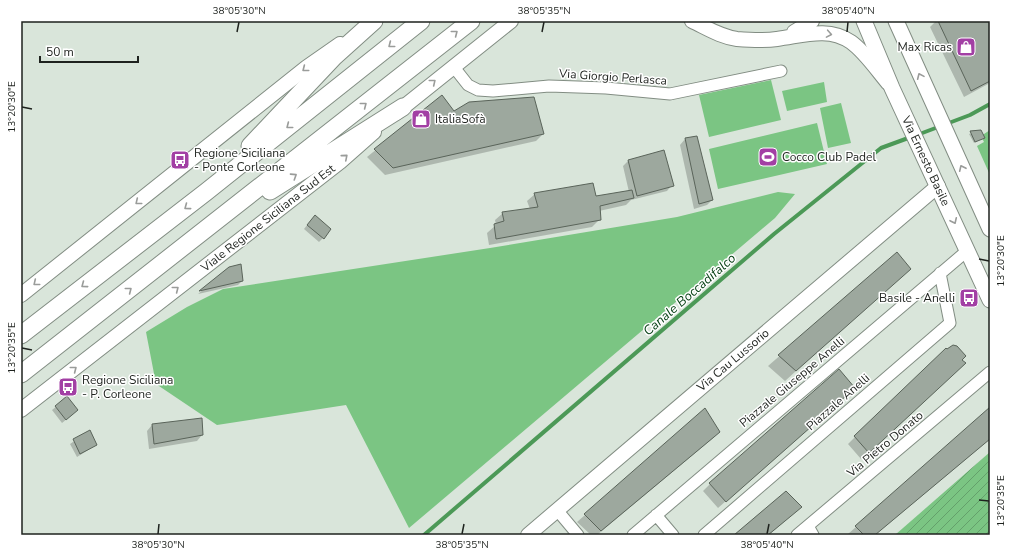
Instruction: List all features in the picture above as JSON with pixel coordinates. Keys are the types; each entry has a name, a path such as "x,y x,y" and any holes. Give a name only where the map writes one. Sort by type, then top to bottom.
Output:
{"main road":[{"path":"206,192 334,57 374,21"},
{"path":"21,334 206,192 421,21"},
{"path":"21,374 180,251 471,21"},
{"name":"Via Ernesto Basile","path":"864,21 892,88 990,300"},
{"path":"896,21 990,229"},
{"path":"180,251 402,107"}],"street":[{"path":"21,295 307,68 370,21"},
{"name":"Viale Regione Siciliana Sud Est","path":"21,410 340,162 402,107 511,21"},
{"path":"692,21 720,34 736,38 777,39 811,33 827,33 838,36 851,43 892,88"},
{"path":"777,39 803,28 812,21"},
{"name":"Via Giorgio Perlasca","path":"453,66 468,85 478,90 493,91 549,86 606,88 670,94 781,71"},
{"name":"Via Cau Lussorio","path":"528,535 938,186"},
{"name":"Piazzale Giuseppe Anelli","path":"633,535 968,250"},
{"name":"Piazzale Anelli","path":"704,535 950,323 940,273"},
{"name":"Via Pietro Donato","path":"798,535 810,531 990,372"},
{"path":"557,510 578,535"},
{"path":"656,515 673,535"}],"green space":[{"name":"Cocco Club Padel","path":"771,80 781,120 709,137 699,95"},
{"path":"824,82 827,102 787,111 782,91"},
{"name":"Cocco Club Padel","path":"841,103 851,143 828,148 820,108"},
{"name":"Cocco Club Padel","path":"817,123 827,164 718,189 709,149"},
{"path":"990,130 990,175 977,146 984,142 981,136"},
{"path":"778,192 795,194 775,218 409,528 346,405 217,425 156,384 146,332 187,307 223,289 490,248 677,217"},
{"path":"990,452 990,535 895,535"}],"building":[{"path":"938,21 990,21 990,81 971,91"},
{"path":"442,95 454,111 469,102 534,97 544,134 393,168 374,149"},
{"path":"981,130 985,138 975,142 970,131"},
{"path":"697,136 713,200 699,204 685,138"},
{"path":"664,150 674,186 637,196 628,160"},
{"path":"593,183 596,196 632,190 634,198 600,206 601,220 496,239 494,224 504,221 502,212 538,207 534,193"},
{"path":"315,215 331,229 324,239 307,225"},
{"path":"897,252 911,269 796,371 778,355"},
{"path":"241,264 243,281 199,291 229,267"},
{"path":"953,345 957,346 966,356 962,360 966,363 869,453 854,436 946,348 947,349"},
{"path":"839,369 855,388 726,502 709,483"},
{"path":"67,396 78,410 66,420 55,406"},
{"path":"990,407 990,439 875,535 864,535 855,526"},
{"path":"705,408 720,432 601,531 584,514"},
{"path":"202,418 203,435 154,444 152,424"},
{"path":"90,430 97,445 80,454 73,439"},
{"path":"786,491 802,507 768,535 734,535"}],"waterway":[{"name":"Canale Boccadifalco","path":"917,135 970,115 990,104"},
{"name":"Canale Boccadifalco","path":"424,535 774,234 881,148 911,137"}],"place":[{"name":"Max Ricas","path":"966,47"},
{"name":"ItaliaSofà","path":"421,119"},
{"name":"Cocco Club Padel","path":"768,157"},
{"name":"Regione Siciliana - Ponte Corleone","path":"180,160"},
{"name":"Basile - Anelli","path":"969,298"},
{"name":"Regione Siciliana - P. Corleone","path":"68,387"}]}
